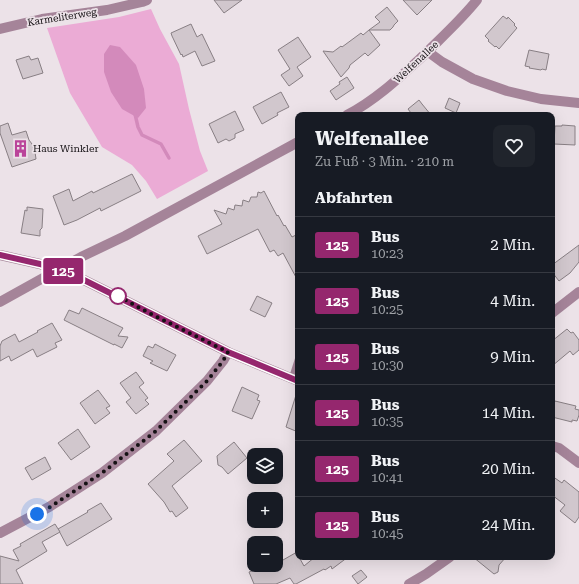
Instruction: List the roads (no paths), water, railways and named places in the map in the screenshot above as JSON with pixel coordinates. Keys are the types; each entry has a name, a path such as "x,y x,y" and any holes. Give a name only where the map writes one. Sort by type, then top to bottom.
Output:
{"street":[{"name":"Karmeliterweg","path":"0,29 42,19 107,10 147,0"},
{"name":"Welfenallee","path":"353,112 396,80 453,27 477,0"},
{"path":"427,51 442,62 473,79 506,91 541,99 579,103"},
{"path":"0,302 81,257 125,236 295,144"},
{"path":"0,255 40,264 95,284 151,314 228,352 295,380"},
{"path":"555,311 579,292"},
{"path":"0,534 50,507 102,473 156,431 207,381 223,361 228,352"},
{"path":"555,447 559,448 579,463"},
{"path":"409,584 446,560"}],"waterway":[{"path":"135,114 138,127 142,135 161,144 169,158"}],"place":[{"name":"Haus Winkler","path":"20,148"}]}
